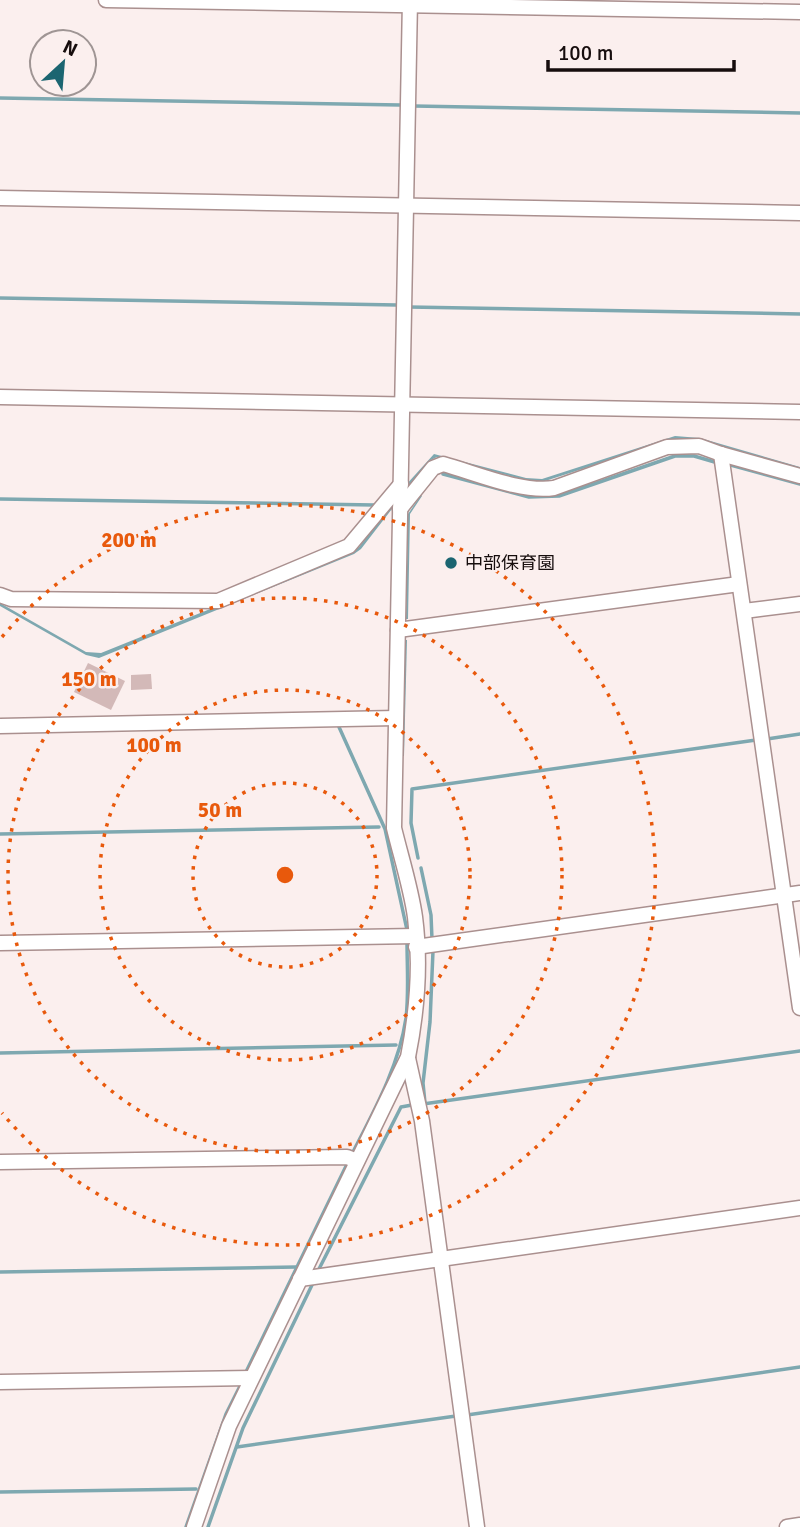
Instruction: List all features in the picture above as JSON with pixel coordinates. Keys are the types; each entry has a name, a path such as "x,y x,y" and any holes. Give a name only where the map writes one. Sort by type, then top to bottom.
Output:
{"street":[{"path":"106,0 410,2 800,12"},
{"path":"194,1527 229,1426 408,1057 416,1019 414,915 394,828 410,2"},
{"path":"0,198 800,213"},
{"path":"0,397 800,412"},
{"path":"0,595 11,598 218,601 349,546 401,496 440,464 544,490 676,445 699,446 800,476"},
{"path":"721,454 800,1007"},
{"path":"398,630 739,584"},
{"path":"744,611 800,604"},
{"path":"0,726 396,718"},
{"path":"0,943 416,942 800,893"},
{"path":"408,1057 422,1122 477,1527"},
{"path":"0,1162 347,1157 357,1161"},
{"path":"300,1279 800,1208"},
{"path":"0,1382 251,1378"},
{"path":"787,1527 800,1525"}],"shaded area":[{"path":"88,663 125,681 111,710 74,692"},
{"path":"151,674 152,689 131,690 131,675"}],"water":[{"path":"675,436 700,438 800,467 800,470 687,439 666,442 542,482 437,457 429,461 361,549 354,554 99,658 86,655 0,606 0,603 86,652 101,653 351,552 359,547 405,486 434,454 526,478 542,479"},
{"path":"421,495 410,514 406,619 408,514"},
{"path":"405,640 407,640 402,756"}],"waterway":[{"path":"0,98 400,105"},
{"path":"414,106 800,113"},
{"path":"0,298 397,305"},
{"path":"409,307 800,314"},
{"path":"443,474 529,497 559,496 675,456 694,456 718,463"},
{"path":"727,464 800,484"},
{"path":"0,499 374,505"},
{"path":"339,727 385,829 407,930"},
{"path":"767,739 800,734"},
{"path":"418,858 411,823 412,789 756,740"},
{"path":"0,834 379,827"},
{"path":"421,868 431,915 432,939"},
{"path":"352,1154 385,1088 403,1036 407,999 407,941"},
{"path":"425,1103 423,1083 430,1022 433,951"},
{"path":"0,1053 396,1045"},
{"path":"423,1104 800,1051"},
{"path":"319,1269 401,1107 412,1105"},
{"path":"245,1374 348,1162"},
{"path":"0,1272 296,1267"},
{"path":"208,1527 243,1428 312,1285"},
{"path":"467,1415 800,1367"},
{"path":"186,1527 226,1414 241,1384"},
{"path":"237,1447 456,1416"},
{"path":"0,1492 196,1489"}],"place":[{"name":"中部保育園","path":"451,563"}]}
